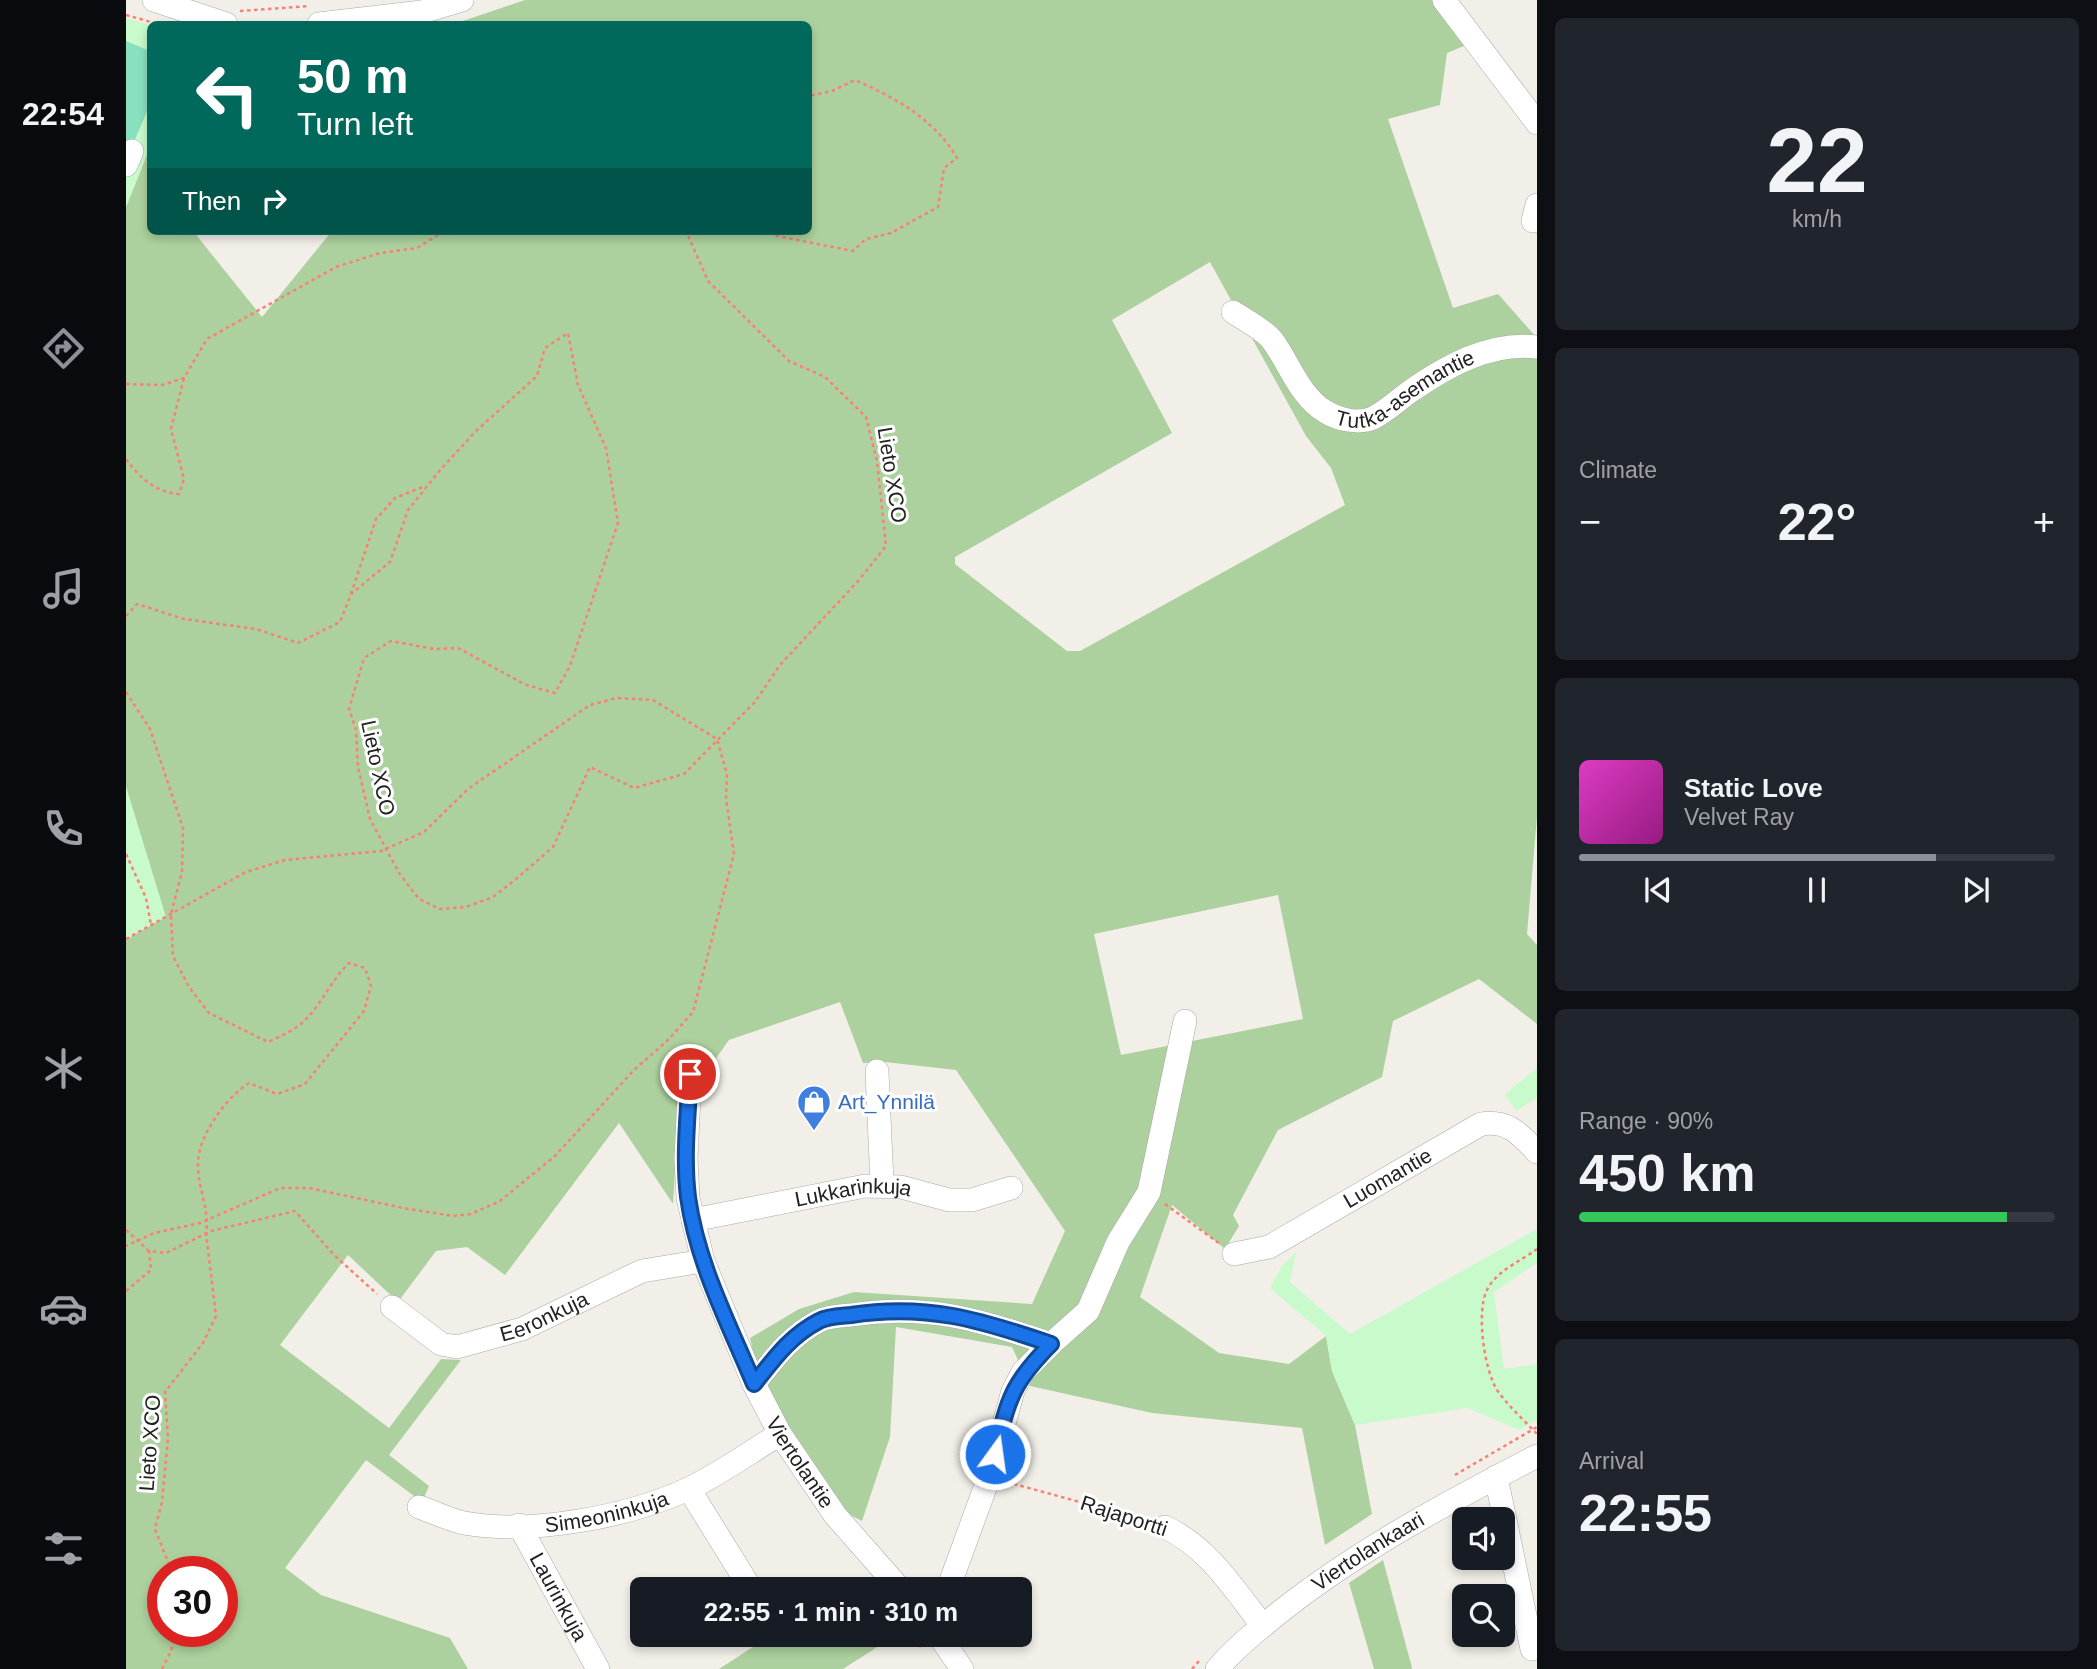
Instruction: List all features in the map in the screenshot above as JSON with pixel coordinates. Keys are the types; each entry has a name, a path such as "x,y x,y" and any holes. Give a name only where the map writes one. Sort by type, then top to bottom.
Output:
{"street":[{"path":"153,0 229,18"},
{"path":"321,15 462,0"},
{"path":"1444,0 1537,122"},
{"name":"Tutka-asemantie","path":"1233,312 1270,338 1309,399 1327,413 1343,420 1361,421 1373,418 1430,377 1465,358 1499,350 1537,347"},
{"path":"952,1577 989,1477 1013,1391 1023,1372 1088,1311 1118,1242 1149,1192 1185,1021"},
{"path":"877,1071 882,1184"},
{"name":"Viertolantie","path":"690,1074 685,1159 693,1220 703,1261 754,1384 779,1434 835,1515 889,1577"},
{"name":"Luomantie","path":"1234,1254 1269,1247 1481,1124 1495,1122 1508,1125 1537,1152"},
{"name":"Lukkarinkuja","path":"693,1220 882,1184 949,1200 972,1200 1011,1188"},
{"name":"Eeronkuja","path":"391,1307 441,1344 457,1347 522,1329 642,1271 703,1261"},
{"path":"754,1384 786,1343 821,1319 877,1311 927,1311 979,1319 1051,1344"},
{"name":"Simeoninkuja","path":"419,1507 463,1522 519,1525 589,1518 651,1504 689,1489 779,1434"},
{"name":"Viertolankaari","path":"1217,1669 1263,1626 1324,1578 1356,1557 1537,1456"},
{"path":"1496,1477 1532,1649"},
{"path":"689,1489 744,1577"},
{"name":"Laurinkuja","path":"519,1525 598,1669"},
{"name":"Rajaportti","path":"1164,1528 1187,1538 1209,1558 1263,1626"},
{"path":"947,1647 962,1669"}],"path":[{"path":"126,15 147,21"},
{"path":"229,18 321,15"},
{"path":"776,235 853,251 866,239 891,233 938,207 944,168 957,158 946,139 917,113 855,80 832,91 812,95"},
{"path":"126,459 148,483 164,493 179,494 184,479 171,429 184,378 206,339 336,267 380,253 417,248 438,235"},
{"name":"Lieto XCO","path":"126,616 136,604 184,619 256,629 298,643 340,622 351,594 390,562 408,510 476,431 537,376 545,348 568,333 578,385 606,448 618,523 570,666 555,693 526,685 458,648 434,649 391,641 364,658 349,709 356,730 358,766 370,820 399,873 419,899 440,909 466,906 493,897 553,847 590,767 634,788 660,783 684,774 755,702 780,665 859,580 886,546 886,522 877,461 866,417 825,377 789,360 708,281 688,235"},
{"path":"126,384 162,385 184,378"},
{"path":"351,594 363,548 376,519 395,498 427,486"},
{"name":"Lieto XCO","path":"126,692 150,729 183,828 182,873 171,914 173,956 189,987 209,1013 268,1042 299,1026 315,1008 332,979 349,963 365,968 372,986 364,1011 305,1084 277,1094 249,1083 235,1092 205,1134 198,1163 209,1220 206,1233 216,1317 203,1343 164,1392 168,1438 162,1502 155,1529 166,1556"},
{"path":"126,939 246,872 285,860 387,849 424,832 468,789 590,705 616,698 653,700 717,739 727,774 726,799 734,854 693,1012 667,1041 634,1070 555,1156 500,1201 471,1214 453,1216 402,1209 309,1188 279,1188 209,1220 135,1240 127,1246"},
{"path":"126,854 146,898 151,925"},
{"path":"1149,1192 1234,1254"},
{"path":"126,1230 149,1251 166,1253 211,1231 295,1211 334,1255 391,1307"},
{"path":"1537,1249 1502,1272 1487,1290 1483,1322 1489,1370 1497,1389 1537,1434"},
{"path":"126,1291 151,1270 149,1251"},
{"name":"Rajaportti","path":"989,1477 1135,1515 1164,1528"},
{"path":"162,1669 172,1647"}],"green space":[{"path":"525,0 1433,0 1471,43 1447,53 1440,105 1388,119 1453,308 1498,294 1537,338 1537,817 1527,934 1537,945 1537,1024 1479,979 1393,1021 1382,1077 1278,1130 1233,1215 1239,1226 1225,1249 1172,1205 1140,1297 1219,1353 1289,1364 1326,1336 1332,1371 1355,1425 1372,1514 1325,1545 1302,1428 1152,1413 1030,1386 1012,1347 896,1327 890,1437 862,1521 844,1512 796,1441 756,1367 750,1338 799,1309 854,1292 1032,1304 1065,1231 956,1070 885,1062 863,1063 840,1002 729,1040 707,1071 681,1071 673,1204 619,1123 505,1275 467,1247 436,1251 398,1302 348,1255 280,1345 389,1428 441,1359 461,1360 389,1455 429,1486 422,1502 366,1460 285,1568 321,1595 450,1638 468,1669 126,1669 126,940 165,916 126,787 126,207 147,154 147,235 197,236 262,317 329,235 812,235 812,21 463,21","holes":["1210,262 1306,436 1331,468 1345,505 1080,651 1067,651 955,564 955,557 1172,433 1112,320","1278,895 1303,1019 1121,1055 1094,934"]},
{"path":"126,18 147,24 147,154 126,207"},
{"path":"126,41 147,50 147,111 131,149 126,147"},
{"path":"126,787 166,917 126,939"},
{"path":"1537,1068 1537,1098 1516,1111 1505,1094"},
{"path":"1537,1229 1537,1263 1494,1292 1504,1369 1537,1364 1537,1420 1519,1430 1468,1408 1355,1425 1332,1371 1326,1336 1270,1288 1281,1267 1296,1252 1290,1282 1350,1334"},
{"path":"1383,1560 1412,1669 1374,1669 1349,1583"},
{"path":"753,1647 877,1647 843,1669 719,1669"}],"place":[{"name":"Art_Ynnilä","path":"814,1132"}],"route":[{"path":"690,1074 685,1159 688,1198 703,1261 754,1384 786,1343 821,1319 877,1311 927,1311 979,1319 1051,1344 1023,1372 1013,1391 995,1454"}]}
